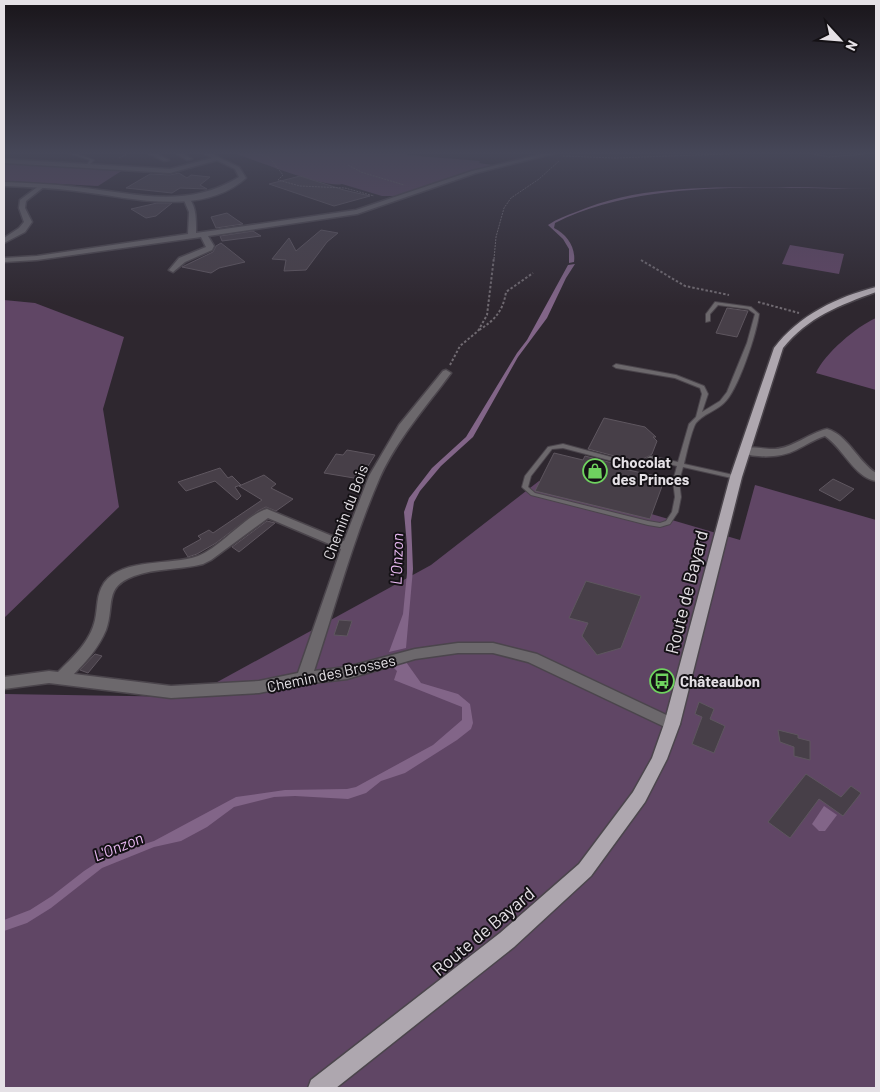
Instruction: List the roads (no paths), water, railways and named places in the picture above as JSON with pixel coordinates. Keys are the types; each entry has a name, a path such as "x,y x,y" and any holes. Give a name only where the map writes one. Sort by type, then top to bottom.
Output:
{"main road":[{"name":"Route de Bayard","path":"319,1088 507,940 585,870 639,797 659,759 672,724 736,478 779,348 794,329 810,316 833,304 876,289"}],"street":[{"path":"4,241 22,230 28,222 22,204"},
{"path":"189,204 192,212 192,236"},
{"path":"4,260 37,258 319,219 357,212 381,204"},
{"path":"173,270 182,260 209,248 210,246 204,234"},
{"name":"Chemin du Bois","path":"304,678 348,547 375,476 404,425 446,373"},
{"path":"745,451 766,454 789,449 814,435 827,432 836,437 859,465 876,478"},
{"path":"61,679 84,654 99,632 103,618 103,600 109,587 119,577 137,571 206,557 266,513 348,547"},
{"name":"Chemin des Brosses","path":"4,683 49,677 171,692 258,688 304,678 346,673 415,654 458,648 493,648 532,658 672,724"}],"lane":[{"path":"698,416 725,398 758,319 757,314 749,308 717,303 708,314 708,321"},
{"path":"616,366 676,377 702,387 705,394 698,416 692,424 686,442 682,465 676,481 678,497 675,512 668,523 660,524 533,494 525,487 528,476 550,448 563,446 620,461"},
{"path":"650,458 736,478"}],"place":[{"name":"Chocolat des Princes","path":"595,471"},
{"name":"Châteaubon","path":"662,681"}],"water label":[{"name":"L'Onzon","path":"396,559"},
{"name":"L'Onzon","path":"118,846"}]}
